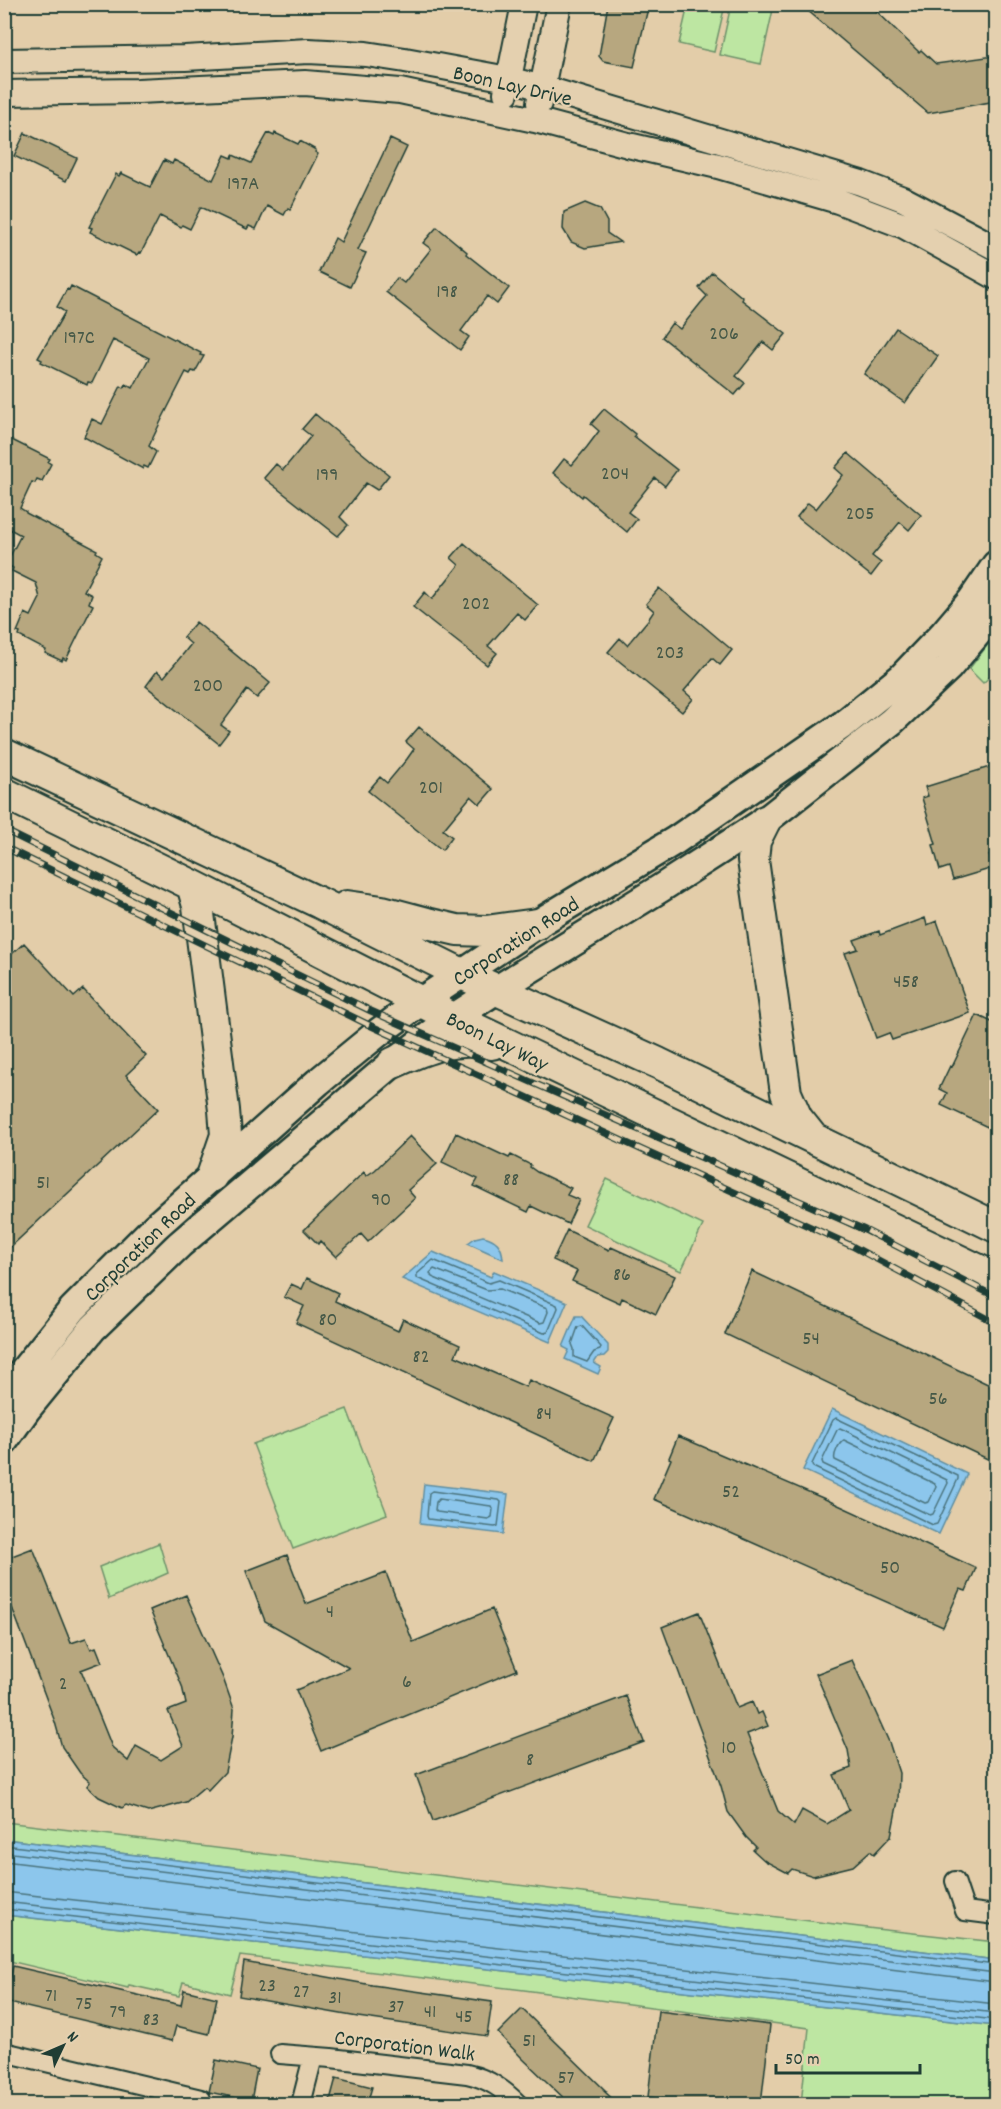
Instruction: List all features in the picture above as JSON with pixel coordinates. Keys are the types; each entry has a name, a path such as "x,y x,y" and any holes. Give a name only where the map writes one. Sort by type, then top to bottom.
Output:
{"main road":[{"name":"Corporation Road","path":"4,1395 74,1309 155,1227 326,1075 420,1002 537,924 676,840 844,724 901,678 972,600 996,565"},
{"name":"Corporation Road","path":"4,1441 26,1410 93,1328 180,1244 393,1063 453,1018 496,990 765,821 892,721 948,668 996,611"},
{"name":"Boon Lay Way","path":"4,754 320,903 462,974 658,1063 996,1227"},
{"name":"Boon Lay Way","path":"4,793 192,885 420,1002 996,1278"},
{"path":"765,821 755,841 753,860 784,1083 786,1094 797,1118 814,1138"},
{"path":"192,885 199,912 226,1136 212,1176"},
{"path":"320,903 382,911 426,924 458,930 486,931 537,924"},
{"path":"393,1063 428,1047 450,1041 476,1041 516,1048"}],"street":[{"path":"502,113 524,4"},
{"path":"535,120 559,4"},
{"name":"Boon Lay Drive","path":"4,61 185,58 308,51 366,54 508,79 861,183 903,199 996,248"},
{"path":"185,58 193,64 196,71 197,76 192,88"},
{"path":"66,60 60,74 61,80 64,87 72,93"},
{"name":"Boon Lay Drive","path":"4,93 72,93 317,84 400,91 535,120 718,166 838,201 904,226 996,277"},
{"path":"955,1881 965,1911 996,1915"},
{"path":"4,2052 201,2099"},
{"name":"Corporation Walk","path":"280,2054 450,2071 482,2077 503,2090 518,2104"},
{"name":"Corporation Walk","path":"301,2104 313,2056"}],"green space":[{"path":"688,5 725,5 714,52 679,44"},
{"path":"731,5 774,5 761,64 720,55"},
{"path":"996,634 996,671 983,683 969,669"},
{"path":"607,1179 703,1225 681,1271 585,1225"},
{"path":"347,1409 387,1514 293,1549 253,1444"},
{"path":"159,1543 168,1573 109,1599 99,1567"},
{"path":"5,1822 996,1942 996,1960 5,1839"},
{"path":"5,1915 996,2026 996,2104 801,2104 809,2028 524,1990 240,1956 230,1994 183,1982 179,1996 129,1985 128,1988 111,1985 5,1960"}],"water":[{"path":"483,1236 498,1243 503,1259 468,1243"},
{"path":"433,1252 491,1277 494,1271 567,1302 550,1342 402,1279"},
{"path":"576,1316 581,1316 608,1345 608,1352 598,1357 594,1363 601,1367 598,1374 565,1359 569,1350 563,1347"},
{"path":"832,1409 967,1474 939,1534 803,1470"},
{"path":"424,1484 508,1494 503,1534 420,1524"},
{"path":"4,1839 996,1960 996,2026 5,1915"}],"building":[{"path":"608,4 649,4 634,67 603,61 599,56"},
{"path":"800,4 869,4 919,52 921,50 936,64 994,56 996,101 928,113"},
{"path":"25,133 77,158 66,181 14,156"},
{"path":"268,133 274,136 275,133 298,144 300,141 316,150 318,154 290,210 288,208 284,215 267,206 256,229 249,226 247,229 201,207 190,229 160,216 141,253 137,255 90,232 92,228 89,227 116,174 119,176 121,173 150,187 164,160 172,164 174,160 213,180 225,155 232,158 233,155 251,163"},
{"path":"390,139 407,147 358,250 366,253 350,287 319,272 335,238 341,242"},
{"path":"585,203 600,209 607,222 607,233 620,242 585,248 571,242 563,229 564,212"},
{"path":"437,227 467,252 466,254 509,288 497,304 487,296 461,331 469,337 460,350 386,292 397,278 404,283 431,249 423,243"},
{"path":"712,272 743,298 742,300 786,334 773,350 763,342 736,376 745,383 735,395 662,337 672,323 680,329 707,296 699,288"},
{"path":"71,286 204,356 195,372 192,371 190,374 186,372 162,419 149,446 156,452 148,468 144,466 143,469 84,437 92,419 102,424 121,386 124,388 126,384 133,388 149,358 113,340 92,383 88,382 87,385 41,362 42,360 38,358 65,312 57,307"},
{"path":"896,328 938,356 905,403 864,374"},
{"path":"604,409 677,470 665,486 655,478 628,512 637,519 627,532 553,473 564,459 572,465 587,447 599,431 591,424"},
{"path":"315,414 389,475 377,490 366,483 340,517 348,525 338,536 264,478 276,464 283,470 311,436 302,429"},
{"path":"4,436 50,459 48,462 51,464 42,481 37,479 35,483 32,482 20,508 97,550 96,552 102,556 84,591 92,595 89,603 93,605 66,660 63,658 62,661 45,653 46,650 19,636 20,633 17,632 25,613 31,616 40,598 36,583 12,571 13,568 6,564 21,535 10,529 4,540"},
{"path":"848,453 921,515 909,530 900,522 872,556 881,563 871,576 797,517 808,503 816,509 843,475 835,468"},
{"path":"464,543 538,605 525,620 517,613 488,646 497,653 487,665 413,607 425,592 432,599 459,565 451,558"},
{"path":"659,588 732,650 720,665 712,658 684,691 693,699 682,712 608,652 620,638 627,645 648,620 654,611 646,604"},
{"path":"196,622 270,683 257,698 247,690 221,725 229,731 219,744 146,686 157,671 164,677 184,653 191,644 183,637"},
{"path":"419,727 493,789 480,804 471,796 443,830 452,837 442,850 368,791 380,777 387,783 407,759 414,749 406,742"},
{"path":"996,765 996,852 989,855 993,868 953,880 949,867 940,870 933,845 936,844 922,798 928,796 925,787"},
{"path":"925,918 927,925 937,921 970,1013 892,1040 889,1033 876,1038 845,953 858,949 854,940 879,931 880,935"},
{"path":"24,943 74,997 83,989 146,1056 126,1075 158,1109 4,1253 4,961"},
{"path":"977,1015 996,1024 996,1131 941,1105 947,1093 939,1089"},
{"path":"456,1133 509,1158 511,1155 531,1165 530,1167 537,1172 571,1188 567,1195 579,1200 568,1224 531,1206 528,1212 474,1186 478,1179 442,1162"},
{"path":"410,1136 437,1164 408,1190 415,1198 368,1242 361,1234 336,1257 320,1241 318,1244 304,1230 364,1172 366,1176 375,1170"},
{"path":"567,1230 609,1250 611,1247 675,1276 656,1314 622,1298 620,1303 572,1281 577,1271 553,1260"},
{"path":"752,1271 996,1388 996,1463 725,1334"},
{"path":"307,1278 338,1293 335,1301 398,1331 403,1319 460,1345 455,1356 526,1387 529,1380 614,1418 594,1461 296,1323 304,1306 284,1297 291,1284 302,1289"},
{"path":"678,1436 825,1499 976,1568 966,1591 960,1589 943,1627 654,1499"},
{"path":"33,1548 71,1643 86,1638 91,1649 96,1647 102,1662 81,1670 112,1747 128,1761 136,1746 161,1760 183,1746 168,1711 186,1704 182,1686 150,1610 186,1595 223,1678 234,1709 232,1737 225,1772 208,1790 204,1787 186,1802 148,1812 126,1805 122,1808 99,1797 87,1786 90,1782 80,1773 62,1747 55,1722 4,1586 4,1559"},
{"path":"287,1555 306,1604 386,1573 413,1642 492,1609 517,1670 321,1751 296,1690 349,1668 265,1621 246,1571"},
{"path":"699,1612 737,1708 752,1702 757,1714 762,1712 768,1726 747,1734 778,1811 794,1825 802,1810 827,1824 849,1810 834,1775 851,1768 848,1750 816,1674 852,1660 889,1742 899,1773 898,1801 891,1836 874,1854 870,1851 853,1866 813,1876 792,1869 788,1873 765,1861 753,1850 756,1847 728,1812 721,1786 662,1627"},
{"path":"626,1696 644,1742 433,1821 416,1775"},
{"path":"244,1962 372,1985 492,2002 487,2036 239,1996"},
{"path":"13,1966 181,2005 184,1990 217,1998 209,2034 176,2026 172,2041 5,2002"},
{"path":"522,2009 618,2104 570,2104 522,2058 498,2033"},
{"path":"658,2011 770,2025 761,2104 713,2104 648,2097"},
{"path":"216,2060 257,2069 251,2101 209,2092"},
{"path":"336,2078 372,2087 367,2104 329,2104"}],"railway":[{"path":"4,830 371,1011 865,1230 996,1297"},
{"path":"4,847 367,1024 852,1246 996,1323"}]}
